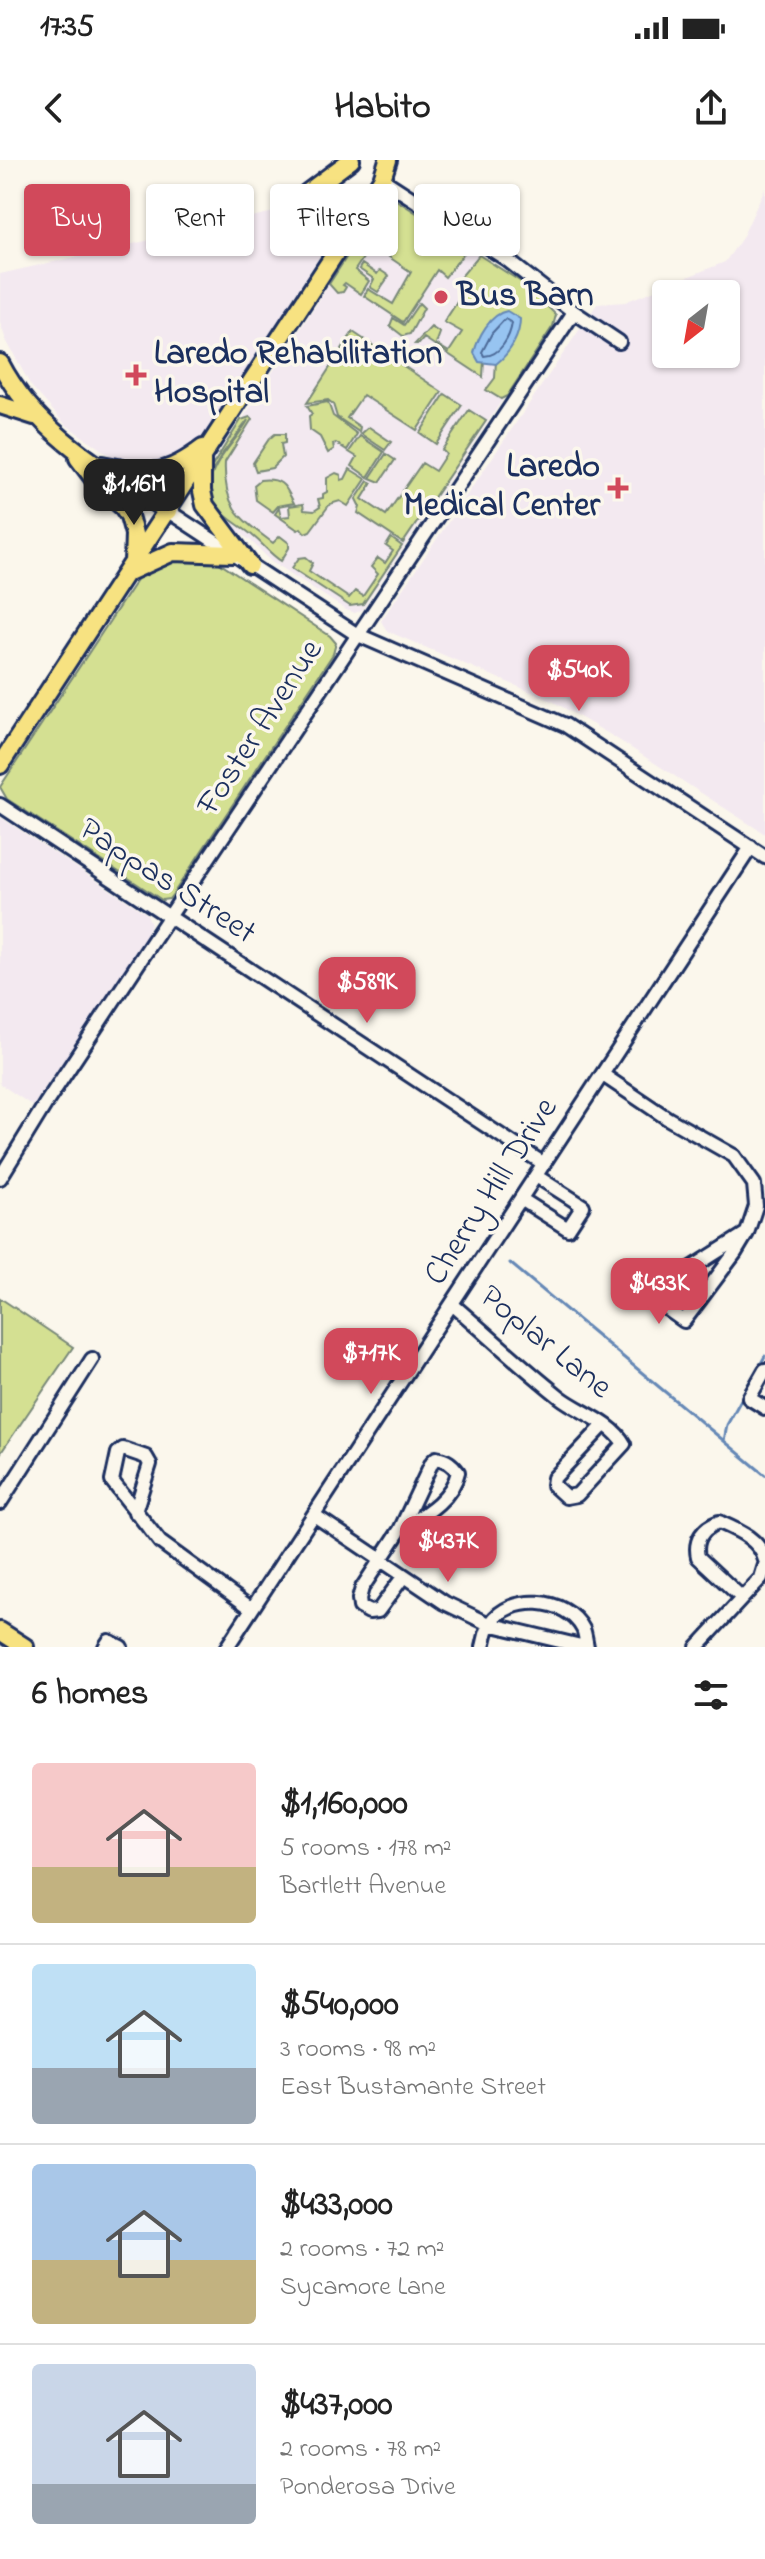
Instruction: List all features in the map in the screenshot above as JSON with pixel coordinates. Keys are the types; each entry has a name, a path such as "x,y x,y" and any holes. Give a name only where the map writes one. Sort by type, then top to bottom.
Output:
{"main road":[{"path":"319,184 351,160"},
{"path":"0,765 382,179 388,160"},
{"path":"0,363 8,379 39,418 69,446 168,511"},
{"path":"0,405 39,418"},
{"path":"93,463 140,472 161,472 184,462 214,440"},
{"path":"69,446 100,487 129,516 134,534 130,569"},
{"path":"202,459 205,505 250,565"},
{"path":"130,569 173,552 233,554"},
{"path":"0,1631 25,1647"}],"street":[{"path":"382,179 506,259 574,312 619,342"},
{"name":"Foster Avenue","path":"0,1178 52,1093 356,634 574,312"},
{"path":"168,511 356,634 565,725 765,857"},
{"name":"Pappas Street","path":"0,805 540,1170 583,1206 568,1229 521,1199"},
{"name":"Cherry Hill Drive","path":"227,1647 751,847"},
{"path":"603,1075 667,1118 734,1156 754,1184 756,1206 747,1233 735,1253 684,1321 663,1306 690,1269 747,1233"},
{"name":"Poplar Lane","path":"452,1304 562,1398 604,1425 619,1435 624,1444 577,1495 566,1497 553,1485 554,1478 604,1425"},
{"path":"0,1503 92,1359"},
{"path":"765,1370 749,1398 765,1408"},
{"path":"135,1512 150,1464 146,1457 123,1449 118,1453 112,1481 135,1512 160,1542 252,1609"},
{"path":"400,1530 434,1509 456,1480 458,1472 453,1465 436,1458 432,1462 400,1530 362,1588 360,1607 369,1612 378,1611 403,1577"},
{"path":"314,1515 445,1603 489,1624 586,1647 583,1628 569,1613 549,1605 515,1603 506,1607 489,1624 483,1647"},
{"path":"697,1647 761,1578 765,1563 763,1551 742,1531 719,1522 707,1526 700,1535 696,1550 698,1557 742,1598"},
{"path":"105,1647 109,1641 121,1647"}],"shaded area":[{"name":"Laredo Medical Center","path":"765,188 765,834 552,701 387,631 381,621 597,304 625,302 652,291 652,368 740,368 740,280 680,280 725,262 742,238"},
{"path":"398,201 414,212 414,256 482,256 526,285 553,309 557,318 362,610 355,613 346,610 270,560 214,513 207,474 347,256 398,256"},
{"path":"270,213 270,256 320,256 193,449 165,468 119,462 65,424 31,386 6,340 0,323 0,274 79,256 130,256 130,245 146,241 146,256 254,256 254,216"},
{"path":"0,817 147,914 151,924 33,1106 0,1084"}],"green space":[{"path":"398,201 414,211 414,256 462,256 445,277 437,270 403,322 364,296 368,289 393,304 411,272 389,257 398,256"},
{"path":"347,256 364,256 355,270 369,281 361,294 345,283 343,292 337,293 329,284"},
{"path":"481,256 526,285 556,315 553,326 507,396 501,399 486,390 495,378 496,360 484,360 483,377 424,338 415,344 431,327 440,333 436,344 449,352 462,332 444,322 465,290 458,285 458,280"},
{"path":"362,264 377,274 380,270 389,276 378,292 370,287 374,279 359,269"},
{"path":"419,303 424,308 410,334 403,336 390,326 393,318 404,325"},
{"path":"353,332 442,392 417,430 363,395 347,418 360,427 359,432 337,417 333,404 328,400 307,403"},
{"path":"445,394 462,405 436,444 420,433"},
{"path":"328,402 333,416 357,434 347,450 336,443 328,453 320,437 310,430 309,416 312,414 307,406"},
{"path":"469,410 486,421 403,543 358,513 360,507 356,499 368,481 372,483 362,499 386,515 422,463 435,471 446,454 442,450"},
{"path":"252,419 225,462 227,491 236,510 251,526 273,543 280,536 289,543 281,561 222,513 212,498 210,489 214,471 248,420 223,453 207,481 211,468 241,420"},
{"path":"369,427 391,442 385,450 361,434"},
{"path":"275,434 285,434 285,443 281,444 283,457 272,468 256,471 253,463"},
{"path":"360,436 384,452 368,477 352,466 357,457 349,452"},
{"path":"386,454 395,460 380,482 370,478"},
{"path":"350,469 366,479 348,506 340,501 330,504 310,531 305,533 301,528 298,530 275,514 279,508 281,517 290,516 289,506 303,504 304,510 314,511 320,507 318,499 327,492 327,478 336,473 341,475 341,480 345,479"},
{"path":"260,480 280,482 294,503 278,506 273,512 256,500 254,485"},
{"path":"391,538 402,546 363,604 350,606 292,568 299,558 306,557 313,563 309,571 349,598 355,591 363,596 378,574 371,567 378,558 385,563 393,551 386,546"},
{"path":"164,557 213,559 336,643 333,654 173,894 169,899 162,900 7,799 0,787 140,575"},
{"path":"0,1298 73,1347 0,1454"}],"water":[{"path":"507,311 520,319 513,344 496,364 479,362 474,353 482,333 490,321"}],"waterway":[{"path":"510,1263 765,1475"},
{"path":"724,1441 727,1425 765,1356"}],"place":[{"name":"Bus Barn","path":"441,297"},
{"name":"Laredo Rehabilitation Hospital","path":"136,375"},
{"name":"Laredo Medical Center","path":"618,488"}]}
